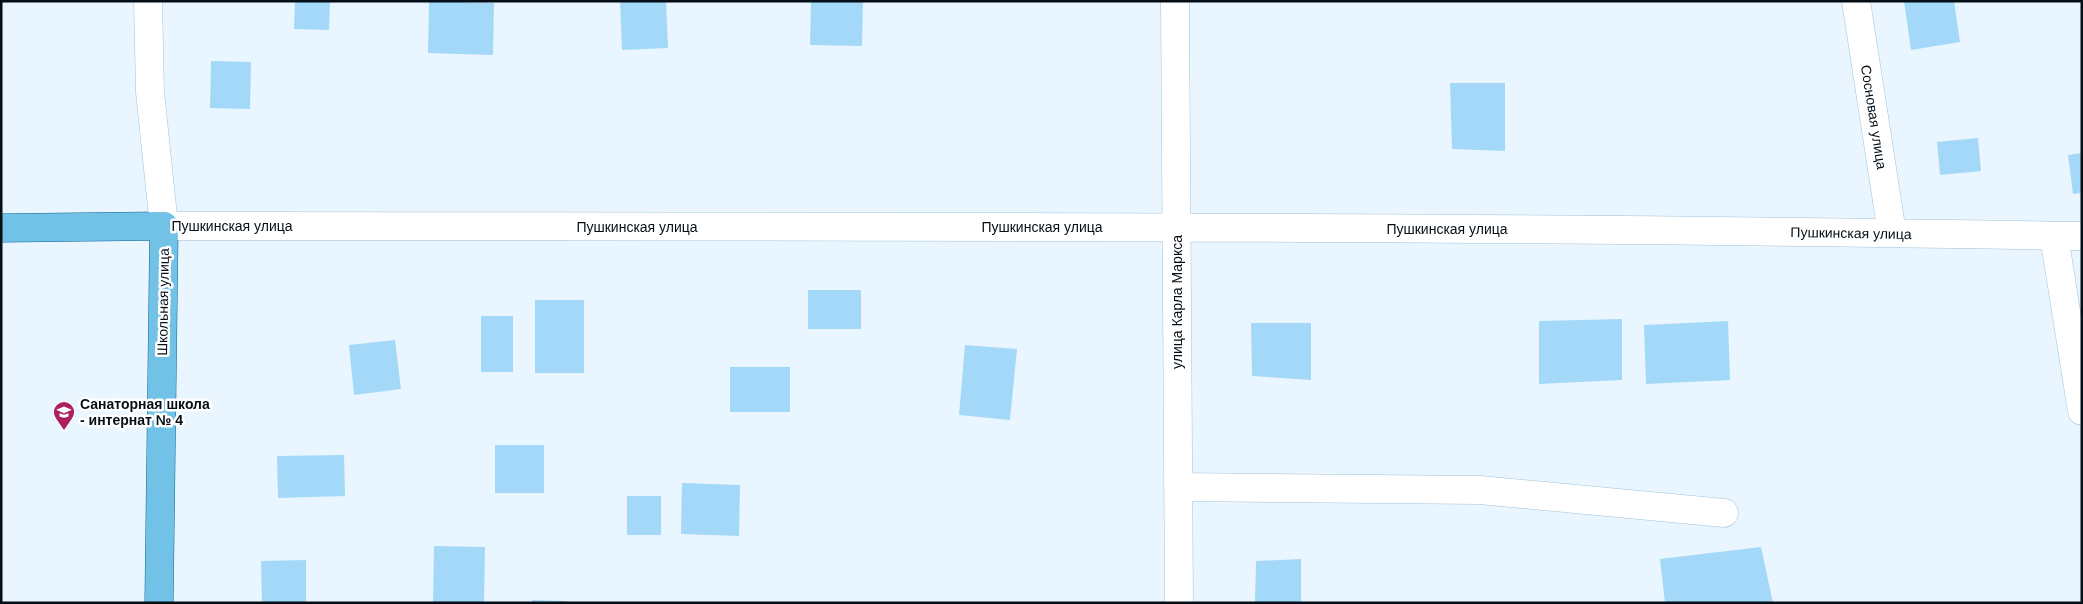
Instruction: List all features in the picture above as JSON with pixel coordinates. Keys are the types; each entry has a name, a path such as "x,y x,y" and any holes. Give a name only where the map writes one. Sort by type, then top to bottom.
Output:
{"main road":[{"name":"Пушкинская улица","path":"1,228 164,226"},
{"name":"Школьная улица","path":"159,603 164,226"}],"street":[{"name":"Школьная улица","path":"148,1 150,92 164,226"},
{"name":"улица Карла Маркса","path":"1175,1 1179,603"},
{"name":"Сосновая улица","path":"1856,1 1892,233"},
{"name":"Пушкинская улица","path":"164,226 1176,227 2082,236"},
{"path":"2054,236 2082,411"},
{"path":"1178,487 1480,490 1724,512"}],"building":[{"path":"295,1 330,1 329,30 294,29"},
{"path":"429,1 494,3 493,55 428,53"},
{"path":"620,1 666,1 668,48 622,50"},
{"path":"811,1 863,1 862,46 810,45"},
{"path":"1904,1 1954,1 1960,42 1911,50"},
{"path":"211,61 251,62 250,109 210,108"},
{"path":"1450,83 1505,83 1505,151 1452,149"},
{"path":"1978,138 1981,171 1940,175 1937,142"},
{"path":"2082,153 2082,193 2073,194 2068,155"},
{"path":"808,290 861,290 861,329 808,329"},
{"path":"535,300 584,300 584,373 535,373"},
{"path":"481,316 513,316 513,372 481,372"},
{"path":"1622,319 1622,380 1539,384 1539,321"},
{"path":"1728,321 1730,380 1646,384 1644,325"},
{"path":"1251,323 1311,323 1311,380 1252,376"},
{"path":"395,340 401,389 354,395 349,345"},
{"path":"965,345 1017,349 1010,420 959,415"},
{"path":"730,367 790,367 790,412 730,412"},
{"path":"495,445 544,445 544,493 495,493"},
{"path":"344,455 345,496 278,498 277,456"},
{"path":"682,483 740,485 739,536 681,534"},
{"path":"627,496 661,496 661,535 627,535"},
{"path":"434,546 485,547 484,603 433,603"},
{"path":"1761,547 1773,603 1665,603 1660,559"},
{"path":"1301,559 1301,603 1255,603 1256,561"},
{"path":"306,560 306,603 262,603 261,561"},
{"path":"532,600 567,601 567,603 532,603"}],"place":[{"name":"Санаторная школа - интернат № 4","path":"64,431"}]}
